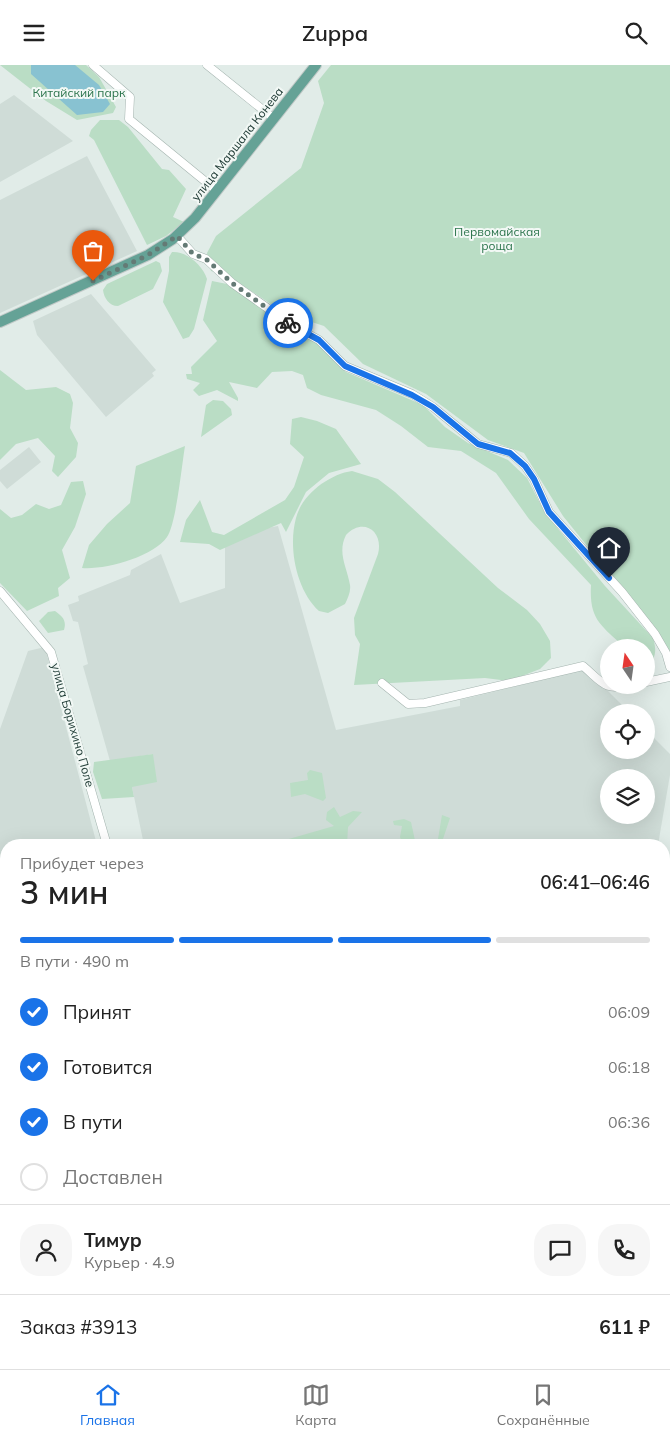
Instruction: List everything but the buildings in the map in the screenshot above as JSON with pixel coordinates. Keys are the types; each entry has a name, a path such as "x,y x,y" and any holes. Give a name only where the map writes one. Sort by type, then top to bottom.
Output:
{"main road":[{"name":"улица Маршала Конева","path":"0,322 140,258 177,236 217,191 273,117 316,65"}],"street":[{"path":"94,65 130,97 129,119 217,191"},
{"path":"207,65 273,117"},
{"path":"177,236 193,254 206,259 232,283 290,324 319,340 345,366 412,395 433,407 478,444 510,453 525,466 549,512 622,592 655,633 666,653 670,667"},
{"name":"улица Борихино Поле","path":"0,591 51,652 105,839"},
{"path":"382,683 408,704 425,703 487,690 583,666 600,680"},
{"path":"655,680 670,677"}],"shaded area":[{"path":"14,95 73,141 0,182 0,104"},
{"path":"87,156 137,251 0,313 0,200"},
{"path":"91,294 156,370 152,373 154,376 106,417 37,335 33,321"},
{"path":"29,447 41,462 7,489 0,481 0,470"},
{"path":"278,526 336,730 460,706 460,700 586,669 600,683 600,694 611,694 621,704 600,704 600,759 655,759 655,739 670,754 670,775 659,839 143,839 132,787 153,754 110,761 83,666 88,664 78,622 73,621 68,605 79,601 78,596 130,575 131,570 161,554 180,603 225,588 225,546 267,528"},
{"path":"45,647 95,839 0,839 0,729 28,651"}],"green space":[{"name":"Китайский парк","path":"0,65 86,65 99,77 116,107 113,113 77,120 46,101"},
{"name":"Первомайская роща","path":"331,65 670,65 670,660 663,640 563,516 524,453 488,440 426,394 363,364 324,326 284,313 229,276 211,271 207,253 216,236 301,168 324,103 318,81"},
{"path":"100,120 119,120 128,127 162,169 169,170 186,189 173,217 184,222 166,236 147,245 94,140 89,136 91,130"},
{"path":"172,252 178,252 194,260 202,269 207,279 194,329 189,337 183,339 163,302 169,271 169,257"},
{"path":"156,261 160,263 162,271 153,289 118,306 112,305 108,301 103,290 107,284"},
{"path":"212,281 227,284 298,334 318,343 346,372 423,405 445,427 468,443 508,460 527,478 545,513 605,586 653,639 616,639 603,627 594,614 591,585 529,519 496,473 461,451 428,447 376,410 321,395 307,388 303,375 292,371 272,372 257,388 229,382 238,401 217,390 199,396 193,390 200,383 187,379 186,374 192,374 191,367 217,341 203,320"},
{"path":"0,370 26,390 56,387 70,394 73,403 70,428 78,443 76,457 58,477 52,471 55,456 38,438 16,444 0,460"},
{"path":"213,400 223,401 231,409 232,415 201,437 206,405"},
{"path":"301,417 336,429 361,464 329,473 306,492 286,532 281,523 220,550 209,544 180,542 186,520 200,500 212,532 224,535 285,500 294,487 304,457 290,444 292,419"},
{"path":"185,446 176,508 167,537 151,551 128,561 103,567 82,568 89,545 107,524 130,503 136,466"},
{"path":"352,471 378,479 395,492 498,588 527,610 540,624 550,641 551,658 540,669 509,681 485,678 354,685 360,644 355,635 354,618 378,554 378,539 371,529 365,527 359,527 346,535 342,548 350,592 345,604 328,613 319,611 305,592 296,568 293,542 296,518 304,501 326,481"},
{"path":"83,481 86,494 75,527 62,550 70,578 58,588 59,596 27,611 0,583 0,509 11,518 22,515 36,504 49,509 61,505 71,482"},
{"path":"55,611 63,619 65,624 64,630 48,633 39,621 48,612"},
{"path":"153,754 157,782 132,787 134,797 102,799 93,772 94,762"},
{"path":"310,770 322,773 326,798 323,801 305,794 291,797 290,783 308,780 307,773"},
{"path":"334,807 340,817 353,811 362,812 348,827 347,839 289,839 334,826 326,820 327,812"},
{"path":"442,815 450,818 443,839 438,839"},
{"path":"404,819 411,822 415,839 401,839 402,826 394,825 393,821"}],"water":[{"name":"Китайский парк","path":"31,65 75,65 99,85 110,104 103,112 77,115 31,74"}],"way so far":[{"path":"93,281 163,247 177,236 193,254 206,259 232,283 288,323"}],"route":[{"path":"288,323 319,340 345,366 362,375 412,395 433,407 462,433 478,444 510,453 525,466 534,479 549,512 609,578"}]}
